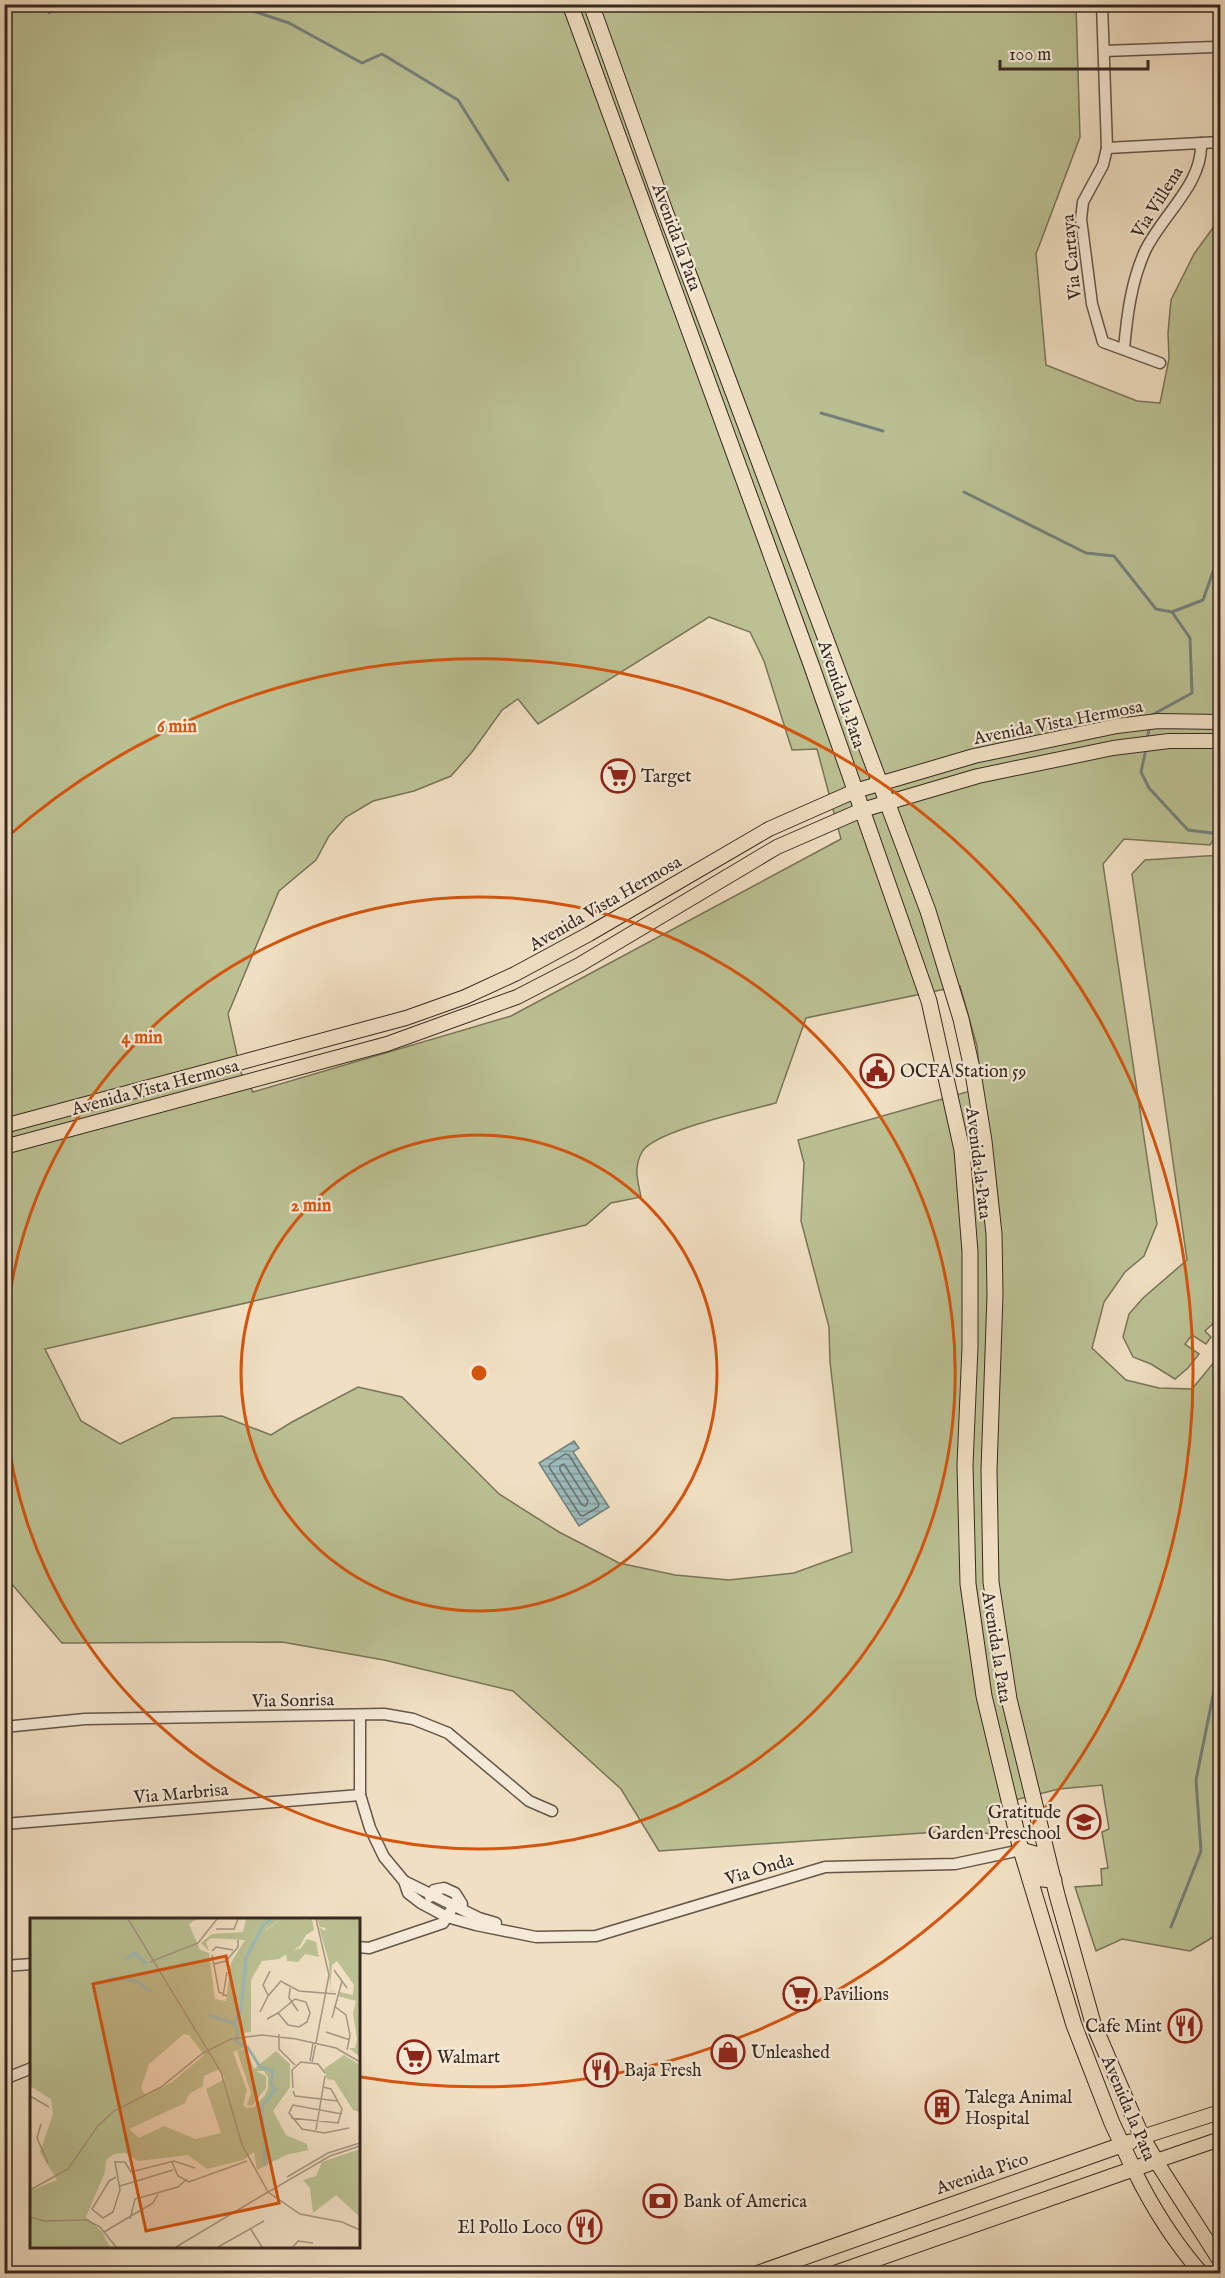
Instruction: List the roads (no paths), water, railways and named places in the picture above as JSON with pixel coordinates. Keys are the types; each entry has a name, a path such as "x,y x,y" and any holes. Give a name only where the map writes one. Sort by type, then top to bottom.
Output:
{"highway":[{"name":"Avenida la Pata","path":"570,4 812,667 929,1001 962,1150 970,1252 970,1347 965,1465 968,1584 984,1696 1021,1850 1074,2025 1134,2170"},
{"name":"Avenida la Pata","path":"591,4 673,233 888,802 947,970 966,1042 984,1141 994,1234 995,1295 989,1470 991,1582 1008,1699 1093,2023 1142,2137 1156,2161"},
{"path":"1021,1850 1035,1854 1042,1879 1054,1880"},
{"name":"Avenida Pico","path":"756,2274 1142,2137"},
{"path":"833,2274 1156,2161"}],"main road":[{"name":"Avenida Vista Hermosa","path":"4,1126 406,1018 465,997 515,974 589,934 769,829 855,791 974,756 1038,741 1137,723 1221,722"},
{"name":"Avenida Vista Hermosa","path":"4,1147 387,1044 517,997 579,965 777,847 862,810 978,776 1042,762 1150,743 1221,741"},
{"name":"Avenida Pico","path":"1142,2137 1221,2112"},
{"path":"1156,2161 1221,2139"},
{"name":"Avenida la Pata","path":"1156,2161 1221,2261"},
{"name":"Avenida la Pata","path":"1134,2170 1182,2251 1202,2274"}],"street":[{"name":"Via Cartaya","path":"1102,4 1107,148 1103,165 1083,202 1081,219 1092,304 1096,327 1102,342 1160,363"},
{"path":"1104,51 1214,47 1221,42"},
{"path":"1107,148 1221,142"},
{"name":"Via Villena","path":"1124,350 1129,300 1146,250 1197,170 1202,155 1201,143"},
{"name":"Via Sonrisa","path":"4,1727 85,1719 384,1714 413,1719 448,1733 529,1801 552,1811"},
{"name":"Via Onda","path":"360,1715 360,1795 370,1828 384,1857 404,1881 408,1893 447,1917 511,1932 536,1937 596,1936 825,1867 956,1864 1021,1850"},
{"name":"Via Marbrisa","path":"4,1824 360,1795"},
{"name":"Via Onda","path":"404,1881 456,1902 470,1913 501,1924 511,1932"},
{"path":"426,1906 431,1893"},
{"path":"360,1947 369,1947 443,1923 456,1902"},
{"path":"4,1966 30,1964"},
{"path":"4,2079 30,2069"}],"water":[{"path":"574,1441 579,1448 573,1452 609,1507 579,1526 539,1463"}],"waterway":[{"path":"49,13 63,4"},
{"path":"90,4 94,9 112,4"},
{"path":"232,4 289,23 362,63 382,54 458,100 508,180"},
{"path":"821,413 883,431"},
{"path":"964,492 1086,553 1114,556 1156,609 1172,612"},
{"path":"1151,719 1152,715 1192,693 1190,638 1172,612 1203,600 1220,552"},
{"path":"1147,739 1150,725"},
{"path":"1146,749 1141,772 1149,788 1188,830 1220,834"},
{"path":"1171,1927 1201,1851 1196,1780 1220,1661"}],"place":[{"name":"Target","path":"618,776"},
{"name":"OCFA Station 59","path":"877,1071"},
{"name":"Gratitude Garden Preschool","path":"1084,1822"},
{"name":"Pavilions","path":"800,1994"},
{"name":"Cafe Mint","path":"1185,2026"},
{"name":"Unleashed","path":"728,2052"},
{"name":"Walmart","path":"414,2057"},
{"name":"Baja Fresh","path":"601,2070"},
{"name":"Talega Animal Hospital","path":"942,2107"},
{"name":"Bank of America","path":"660,2201"},
{"name":"El Pollo Loco","path":"585,2227"}]}
